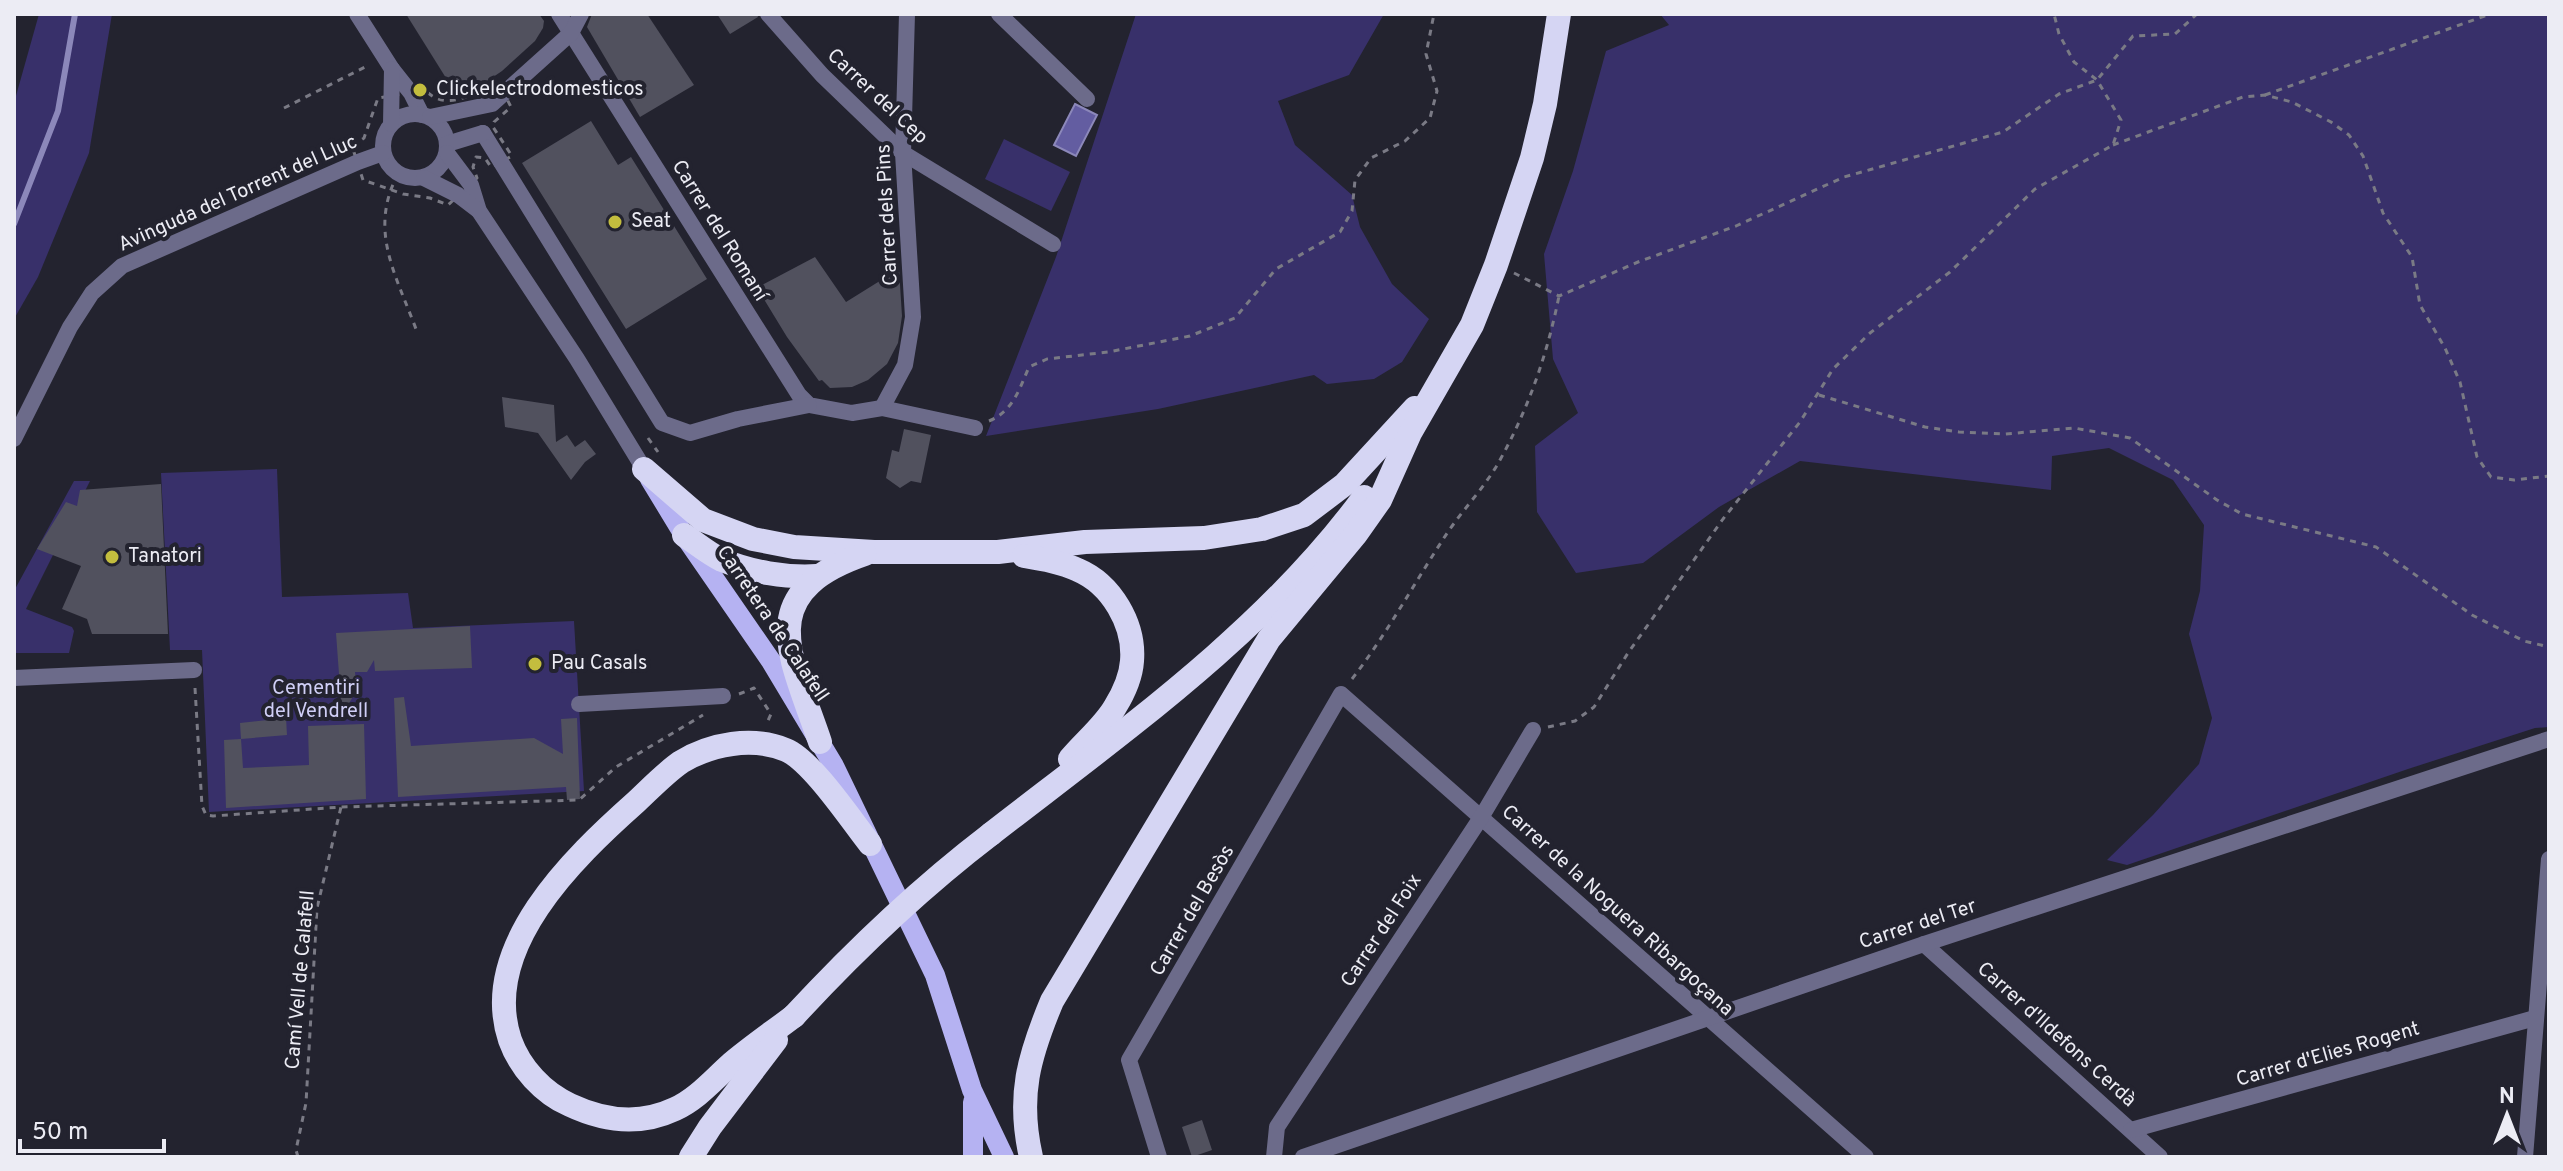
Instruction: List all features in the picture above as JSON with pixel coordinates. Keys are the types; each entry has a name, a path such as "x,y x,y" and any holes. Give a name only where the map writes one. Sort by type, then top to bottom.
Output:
{"highway":[{"path":"691,1157 794,1016 850,955 942,872 1220,651 1299,573 1353,512 1410,433 1472,325 1532,158 1545,104 1559,14"},
{"path":"644,469 703,520 753,539 794,547 874,552 998,552 1085,542 1232,535 1304,515 1345,484 1439,383"},
{"path":"1031,1157 1026,1136 1025,1088 1033,1048 1052,1001 1269,639 1356,534 1380,500 1410,433"},
{"path":"684,535 721,559 759,572 817,576"},
{"path":"820,742 788,649 787,627 803,590 817,576 844,562 874,552"},
{"path":"998,552 1057,563 1079,570 1097,582 1117,602 1132,646 1128,678 1114,709 1045,791"},
{"path":"794,1016 733,1062 696,1097 674,1110 641,1119 613,1121 559,1101 535,1081 515,1053 506,1026 505,979 518,942 538,907 597,837 680,763 737,742 764,743 787,750 802,760 870,844"}],"main road":[{"name":"Carretera de Calafell","path":"644,469 684,535 771,661 820,742 935,975 972,1090 1004,1157"},
{"name":"Carretera de Calafell","path":"972,1090 973,1157"}],"street":[{"path":"357,14 385,64 411,93 426,116 444,131 447,149 436,171 424,178 406,178 398,174 386,162 383,153 385,133 391,124 405,115 426,116 492,104"},
{"name":"Carrer del Romaní","path":"559,14 799,395 809,405"},
{"path":"447,149 483,133 492,104 571,33 581,14"},
{"name":"Carrer del Cep","path":"768,14 822,75 903,153 1053,244"},
{"name":"Carrer dels Pins","path":"882,408 905,365 913,317 903,153 907,14"},
{"path":"999,14 1087,99"},
{"path":"385,64 391,124"},
{"path":"483,133 662,423 690,433 738,419 809,405 852,413 882,408 975,428"},
{"name":"Carretera de Calafell","path":"447,149 471,185 479,211 577,359 644,469"},
{"name":"Avinguda del Torrent del Lluc","path":"14,439 70,327 92,293 122,266 383,153"},
{"name":"Carretera de Calafell","path":"424,178 458,195 479,211"},
{"path":"14,678 194,670"},
{"name":"Carrer de la Noguera Ribargoçana","path":"1341,694 1866,1157"},
{"name":"Carrer del Besòs","path":"1159,1157 1129,1060 1341,694"},
{"path":"579,704 729,698"},
{"name":"Carrer del Foix","path":"1274,1157 1277,1127 1482,816 1533,730"},
{"name":"Carrer del Ter","path":"1303,1157 1924,944 2549,739"},
{"path":"2525,1157 2549,859"},
{"name":"Carrer d'Ildefons Cerdà","path":"1924,944 2160,1157"},
{"name":"Carrer d'Elies Rogent","path":"2131,1130 2535,1018"}],"path":[{"path":"975,428 1001,416 1012,404 1029,367 1047,359 1108,352 1190,336 1235,318 1276,269 1340,232 1352,211 1355,180 1371,158 1405,141 1430,118 1437,91 1426,54 1434,14"},
{"path":"2054,14 2059,34 2074,62 2097,80 2121,120 2113,145"},
{"path":"1496,265 1559,296 1638,262 1736,226 1844,177 2003,132 2059,94 2097,80 2133,36 2175,34 2197,14"},
{"path":"1533,730 1575,721 1594,707 1628,653 1723,519 1800,422 1833,369 1870,333 1950,272 2035,189 2113,145 2243,97 2265,95 2490,14"},
{"path":"284,108 385,64"},
{"path":"2265,95 2292,102 2331,122 2349,135 2363,156 2383,213 2412,257 2420,305 2460,382 2477,457 2491,477 2514,480 2549,476"},
{"path":"398,174 390,189 383,228 389,255 416,329"},
{"path":"1341,694 1381,641 1442,540 1495,467 1537,381 1549,346 1559,296"},
{"path":"1817,395 1925,427 1959,432 2005,434 2074,428 2130,438 2217,500 2242,514 2376,547 2472,615 2524,641 2549,647"},
{"path":"194,670 202,806 206,815 341,807 579,800 616,767 704,715"},
{"path":"729,698 754,688 771,714 764,727 764,743"},
{"path":"729,698 744,693"},
{"name":"Camí Vell de Calafell","path":"298,1157 296,1150 306,1103 317,908 341,807"}],"green space":[{"path":"39,14 112,14 89,153 38,277 14,319 14,103"},
{"path":"1136,14 1384,14 1349,75 1278,101 1295,145 1352,195 1360,227 1392,284 1429,319 1402,362 1374,379 1327,384 1314,375 1158,409 986,436 1056,257"},
{"path":"1660,14 2549,14 2549,727 2535,728 2408,769 2127,865 2107,860 2199,764 2212,718 2189,634 2200,591 2204,525 2173,480 2109,448 2052,456 2051,490 1800,461 1719,507 1643,563 1576,573 1537,512 1535,446 1578,413 1553,359 1544,254 1573,171 1606,51 1669,25"},
{"path":"1004,139 1070,172 1051,211 985,179"},
{"name":"Cementiri del Vendrell","path":"277,469 282,597 408,593 413,628 574,621 584,791 209,812 202,650 170,650 161,473"},
{"path":"74,481 90,481 26,609 72,627 74,631 69,653 14,653 14,591"}],"shaded area":[{"path":"1075,104 1097,115 1076,156 1054,145"}],"building":[{"path":"406,14 539,14 544,21 535,41 502,71 477,88 467,88 446,78"},
{"path":"592,14 647,14 694,85 640,117 587,27"},
{"path":"717,14 757,14 758,17 730,34"},
{"name":"Seat","path":"591,121 618,165 631,157 707,279 626,329 522,163"},
{"path":"815,257 846,302 899,269 902,316 898,343 887,364 868,380 852,387 830,388 822,380 819,381 759,291 760,286"},
{"path":"502,397 554,405 556,442 567,435 575,447 585,440 596,454 571,480 538,433 505,427"},
{"path":"904,429 931,435 921,483 911,481 900,488 886,478 892,450 899,452"},
{"name":"Tanatori","path":"161,484 168,634 92,634 87,619 62,609 81,566 37,549 66,502 77,506 80,490"},
{"path":"470,626 472,668 375,671 374,660 367,672 355,672 357,690 342,715 336,633"},
{"path":"404,697 411,746 534,738 563,754 561,719 577,718 580,799 567,800 566,787 398,797 394,698"},
{"path":"286,718 287,735 241,739 240,723"},
{"path":"364,724 366,799 226,808 224,740 241,739 243,768 309,765 308,726"},
{"path":"1202,1120 1212,1150 1192,1157 1182,1127"}],"waterway":[{"path":"14,224 58,111 75,14"}],"place":[{"name":"Clickelectrodomesticos","path":"420,90"},
{"name":"Seat","path":"615,222"},
{"name":"Tanatori","path":"112,557"},
{"name":"Pau Casals","path":"535,664"}]}
